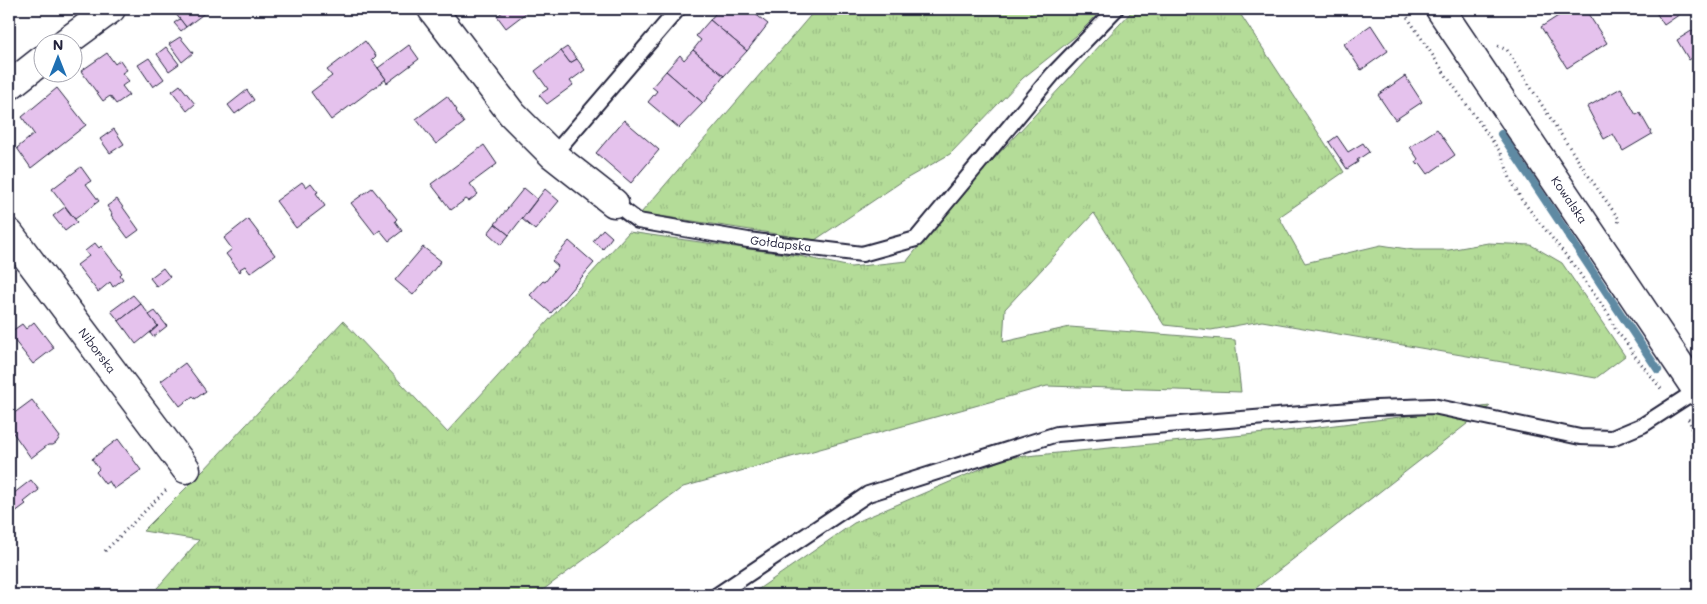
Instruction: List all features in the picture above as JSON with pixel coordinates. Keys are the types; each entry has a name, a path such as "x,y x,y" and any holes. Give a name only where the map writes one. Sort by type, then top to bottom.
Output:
{"street":[{"path":"80,32 111,9"},
{"name":"Gołdapska","path":"432,9 512,114 553,155 614,203"},
{"name":"Kowalska","path":"1440,9 1698,391"},
{"path":"9,86 32,68"},
{"name":"Niborska","path":"9,233 186,470"}],"lane":[{"path":"553,155 678,9"},
{"name":"Gołdapska","path":"614,203 638,221 748,240 862,254 916,239 1053,74 1116,9"},
{"path":"717,595 868,494 1057,434 1376,408 1433,406 1580,437 1612,438 1643,425 1698,391"}],"path":[{"path":"1402,9 1501,153 1510,178 1521,199 1609,315 1616,331 1674,405 1690,421 1694,444 1698,451"},
{"path":"104,551 186,470"}],"green space":[{"path":"816,9 1103,9 1076,36 1023,78 950,154 904,180 815,240 641,213"},
{"path":"1134,9 1237,9 1344,172 1279,217 1305,263 1381,245 1414,250 1449,250 1488,243 1531,245 1562,263 1625,356 1596,378 1262,321 1211,330 1164,325 1094,213 1005,309 1003,342 1070,327 1235,340 1241,392 1047,386 683,487 536,595 151,595 199,540 143,531 204,470 343,321 447,432 629,232 799,256 851,267 907,261 959,196"},
{"path":"1490,406 1247,595 750,595 854,523 1006,458 1286,431"}],"building":[{"path":"172,9 210,9 186,27"},
{"path":"507,9 531,9 506,28 497,16"},
{"path":"719,9 749,9 768,24 747,51 710,20"},
{"path":"1569,9 1585,9 1607,43 1567,68 1541,27"},
{"path":"1659,9 1686,10 1664,25 1655,11"},
{"path":"180,19 186,27 181,31 174,23"},
{"path":"710,20 747,51 724,76 693,50 701,40 696,36"},
{"path":"1371,25 1388,51 1361,70 1344,44"},
{"path":"1693,30 1698,38 1698,54 1689,60 1677,40"},
{"path":"180,37 193,53 182,62 169,44"},
{"path":"365,41 376,56 372,60 386,79 331,120 311,92 332,76 327,70"},
{"path":"409,45 419,59 387,83 378,68"},
{"path":"166,47 179,64 169,71 157,54"},
{"path":"567,47 577,59 570,63 561,51"},
{"path":"693,50 724,76 703,103 666,71 680,55 684,60"},
{"path":"561,51 570,63 577,59 585,70 570,81 573,85 547,104 539,95 548,89 535,71"},
{"path":"107,53 115,64 120,60 127,70 122,73 129,81 122,86 129,95 116,104 110,96 103,101 82,70"},
{"path":"149,58 164,79 153,87 138,65"},
{"path":"666,71 703,103 679,128 648,102 657,91 652,87"},
{"path":"1405,76 1422,102 1395,120 1378,95"},
{"path":"180,85 195,104 187,111 172,91"},
{"path":"57,88 86,125 31,168 17,148 34,134 22,117"},
{"path":"1621,88 1636,115 1640,113 1652,134 1623,151 1613,134 1604,139 1587,107"},
{"path":"247,90 254,100 235,114 228,105"},
{"path":"447,96 464,123 436,144 416,119"},
{"path":"624,120 659,150 631,183 596,153"},
{"path":"114,129 124,144 110,153 100,139"},
{"path":"1437,129 1455,155 1428,174 1420,163 1418,165 1416,162 1418,159 1410,147"},
{"path":"1337,136 1348,152 1363,143 1369,152 1347,169 1329,142"},
{"path":"484,145 497,164 470,184 478,194 469,201 466,199 451,210 431,184"},
{"path":"81,167 91,181 86,184 99,201 75,219 52,189"},
{"path":"302,182 306,187 311,183 325,206 296,228 276,201"},
{"path":"372,188 397,219 395,221 402,231 389,241 380,230 375,234 351,203"},
{"path":"524,188 537,199 509,235 495,224"},
{"path":"545,189 559,201 535,230 522,219"},
{"path":"117,199 139,230 128,238 111,215 107,206"},
{"path":"65,207 77,222 65,231 53,216"},
{"path":"248,219 275,255 250,273 245,266 240,269 240,272 226,254 232,249 224,238"},
{"path":"495,224 509,235 501,245 488,233"},
{"path":"603,229 612,237 603,249 593,241"},
{"path":"569,241 594,263 551,313 530,295 543,281 545,282 558,266 552,261"},
{"path":"95,243 99,248 101,246 122,273 120,275 123,279 113,287 110,282 98,292 77,265 89,256 85,251"},
{"path":"423,247 441,261 413,295 395,280"},
{"path":"163,268 170,277 157,287 150,278"},
{"path":"133,295 141,304 119,321 111,311"},
{"path":"141,304 158,326 136,344 119,321"},
{"path":"155,311 167,326 153,337 150,333 158,326 149,315"},
{"path":"34,322 54,348 33,364 14,340 12,340 9,333 22,324 26,329"},
{"path":"185,363 206,391 195,399 193,396 180,406 161,381"},
{"path":"32,400 60,437 56,443 48,445 31,458 9,427 9,417"},
{"path":"118,439 141,470 114,489 109,481 105,484 96,472 99,469 92,459"},
{"path":"31,480 39,490 24,502 26,504 11,515 9,512 9,504 11,502 9,497"}],"waterway":[{"path":"1501,134 1658,370"}]}
